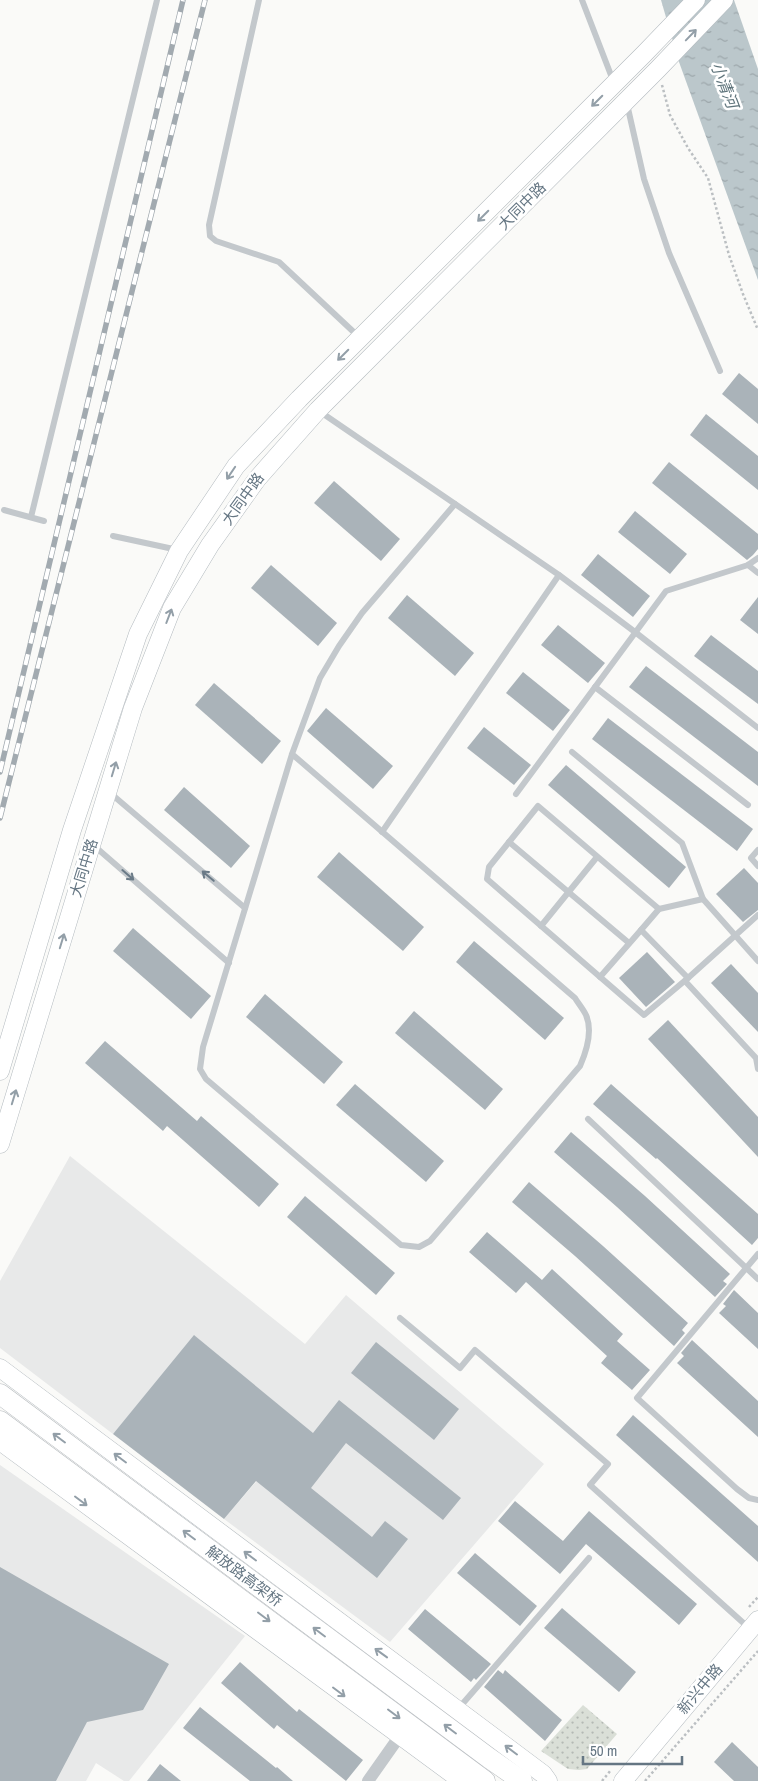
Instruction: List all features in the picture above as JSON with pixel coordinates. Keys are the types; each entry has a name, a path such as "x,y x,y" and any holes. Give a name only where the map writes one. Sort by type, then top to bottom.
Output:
{"main road":[{"name":"大同中路","path":"0,1071 72,830 138,634 179,551 236,466 299,399 696,0"},
{"name":"大同中路","path":"0,1144 133,708 172,608 210,545 257,479 318,410 658,69 724,0"},
{"path":"0,1368 543,1774 548,1781"},
{"name":"解放路高架桥","path":"0,1394 522,1781"},
{"name":"解放路高架桥","path":"0,1421 475,1779"},
{"path":"0,1441 399,1737 475,1779"},
{"name":"新兴中路","path":"622,1781 754,1625"}],"street":[{"path":"368,1781 399,1737"}],"lane":[{"path":"31,518 157,0"},
{"path":"259,0 209,225 210,236 216,241 278,262 360,338"},
{"path":"582,0 614,84"},
{"path":"626,101 644,179 669,253 720,371"},
{"path":"318,410 559,575 758,728"},
{"path":"292,754 574,998 586,1016 589,1035 587,1050 580,1066 430,1240 419,1247 401,1245 206,1079 200,1069 203,1047 292,754 320,678 362,613 455,504"},
{"path":"4,510 44,521"},
{"path":"113,536 179,551"},
{"path":"516,794 666,591 748,565 758,558"},
{"path":"748,565 758,573"},
{"path":"382,832 559,575"},
{"path":"595,687 748,805"},
{"path":"572,752 682,843 703,899 758,961"},
{"path":"107,791 245,908"},
{"path":"659,909 538,806 489,867 487,879 644,1015 758,915"},
{"path":"510,842 569,890 629,943"},
{"path":"92,844 229,963"},
{"path":"758,850 751,858 758,866"},
{"path":"541,926 598,856"},
{"path":"600,977 659,909 703,899"},
{"path":"641,930 757,1057 758,1069"},
{"path":"588,1119 758,1278"},
{"path":"758,1254 637,1398 738,1489 749,1498 758,1500"},
{"path":"400,1318 460,1368 475,1350 608,1464 590,1485 754,1625"},
{"path":"457,1710 589,1558"}],"path":[{"path":"658,69 670,115 688,148 708,178 729,256 742,294 758,330"},
{"path":"645,1781 758,1651"}],"shaded area":[{"path":"70,1156 305,1344 346,1295 544,1464 390,1642 224,1519 304,1426 195,1336 113,1434 0,1348 0,1281"},
{"path":"0,1465 245,1636 129,1781 124,1781 96,1763 86,1781 0,1781"},
{"path":"583,1705 617,1734 587,1769 568,1769 541,1751"}],"water":[{"name":"小清河","path":"661,0 734,0 758,69 758,280 679,62"}],"building":[{"path":"739,373 758,389 758,424 722,394"},
{"path":"706,414 758,456 758,490 690,435"},
{"path":"669,462 758,534 758,549 753,555 747,560 652,483"},
{"path":"334,481 400,539 381,561 314,503"},
{"path":"635,511 687,554 670,574 618,532"},
{"path":"598,554 650,596 633,617 581,575"},
{"path":"271,565 337,623 318,646 251,588"},
{"path":"407,595 474,653 455,676 388,618"},
{"path":"758,597 758,634 740,620"},
{"path":"558,625 605,663 588,683 541,645"},
{"path":"711,635 758,671 758,704 694,656"},
{"path":"646,666 758,752 758,786 629,687"},
{"path":"523,672 570,710 553,731 506,693"},
{"path":"214,683 281,741 262,764 195,705"},
{"path":"326,708 393,766 373,789 307,731"},
{"path":"608,718 753,829 737,851 592,739"},
{"path":"484,727 531,765 514,785 467,748"},
{"path":"566,765 686,867 669,888 548,785"},
{"path":"184,787 250,846 231,868 164,810"},
{"path":"339,852 424,927 403,951 317,877"},
{"path":"744,868 758,883 758,910 743,922 716,894"},
{"path":"133,928 211,996 191,1019 113,951"},
{"path":"474,941 564,1018 545,1040 456,962"},
{"path":"647,952 675,982 646,1007 619,978"},
{"path":"731,964 758,993 758,1032 711,983"},
{"path":"265,994 343,1062 324,1084 246,1017"},
{"path":"414,1011 503,1089 485,1110 395,1033"},
{"path":"668,1020 758,1117 758,1157 648,1039"},
{"path":"105,1041 197,1121 201,1116 279,1184 259,1207 167,1126 163,1131 85,1063"},
{"path":"355,1084 444,1161 426,1182 336,1105"},
{"path":"611,1084 758,1214 758,1238 752,1245 657,1158 593,1104"},
{"path":"571,1132 645,1196 730,1274 723,1281 727,1284 715,1297 554,1152"},
{"path":"529,1182 688,1323 682,1330 685,1333 674,1346 512,1202"},
{"path":"305,1196 395,1273 376,1295 287,1217"},
{"path":"487,1232 542,1280 552,1269 623,1334 617,1341 650,1370 632,1390 601,1363 607,1356 526,1282 516,1293 469,1252"},
{"path":"734,1290 758,1313 758,1349 719,1313 726,1306 723,1304"},
{"path":"194,1335 313,1433 339,1400 461,1498 443,1520 346,1443 311,1488 372,1537 385,1521 408,1539 377,1578 256,1481 224,1519 113,1434"},
{"path":"692,1340 758,1401 758,1437 677,1363 684,1356 681,1353"},
{"path":"376,1342 459,1409 434,1440 351,1373"},
{"path":"633,1415 758,1526 758,1562 616,1435"},
{"path":"515,1501 563,1541 589,1511 697,1604 679,1625 586,1544 560,1574 498,1521"},
{"path":"475,1553 537,1606 520,1626 457,1573"},
{"path":"0,1567 169,1664 143,1710 87,1722 56,1781 0,1781"},
{"path":"562,1608 636,1672 619,1692 544,1628"},
{"path":"425,1609 491,1664 476,1680 474,1678 471,1682 408,1629"},
{"path":"240,1662 297,1712 299,1709 363,1760 346,1781 277,1725 274,1729 221,1683"},
{"path":"498,1670 503,1674 505,1670 562,1720 545,1741 484,1687"},
{"path":"200,1707 293,1781 250,1781 183,1728"},
{"path":"732,1742 758,1767 758,1781 734,1781 714,1762"},
{"path":"160,1764 181,1781 147,1781"}],"railway":[{"path":"0,772 183,0"},
{"path":"0,818 205,0"}]}
